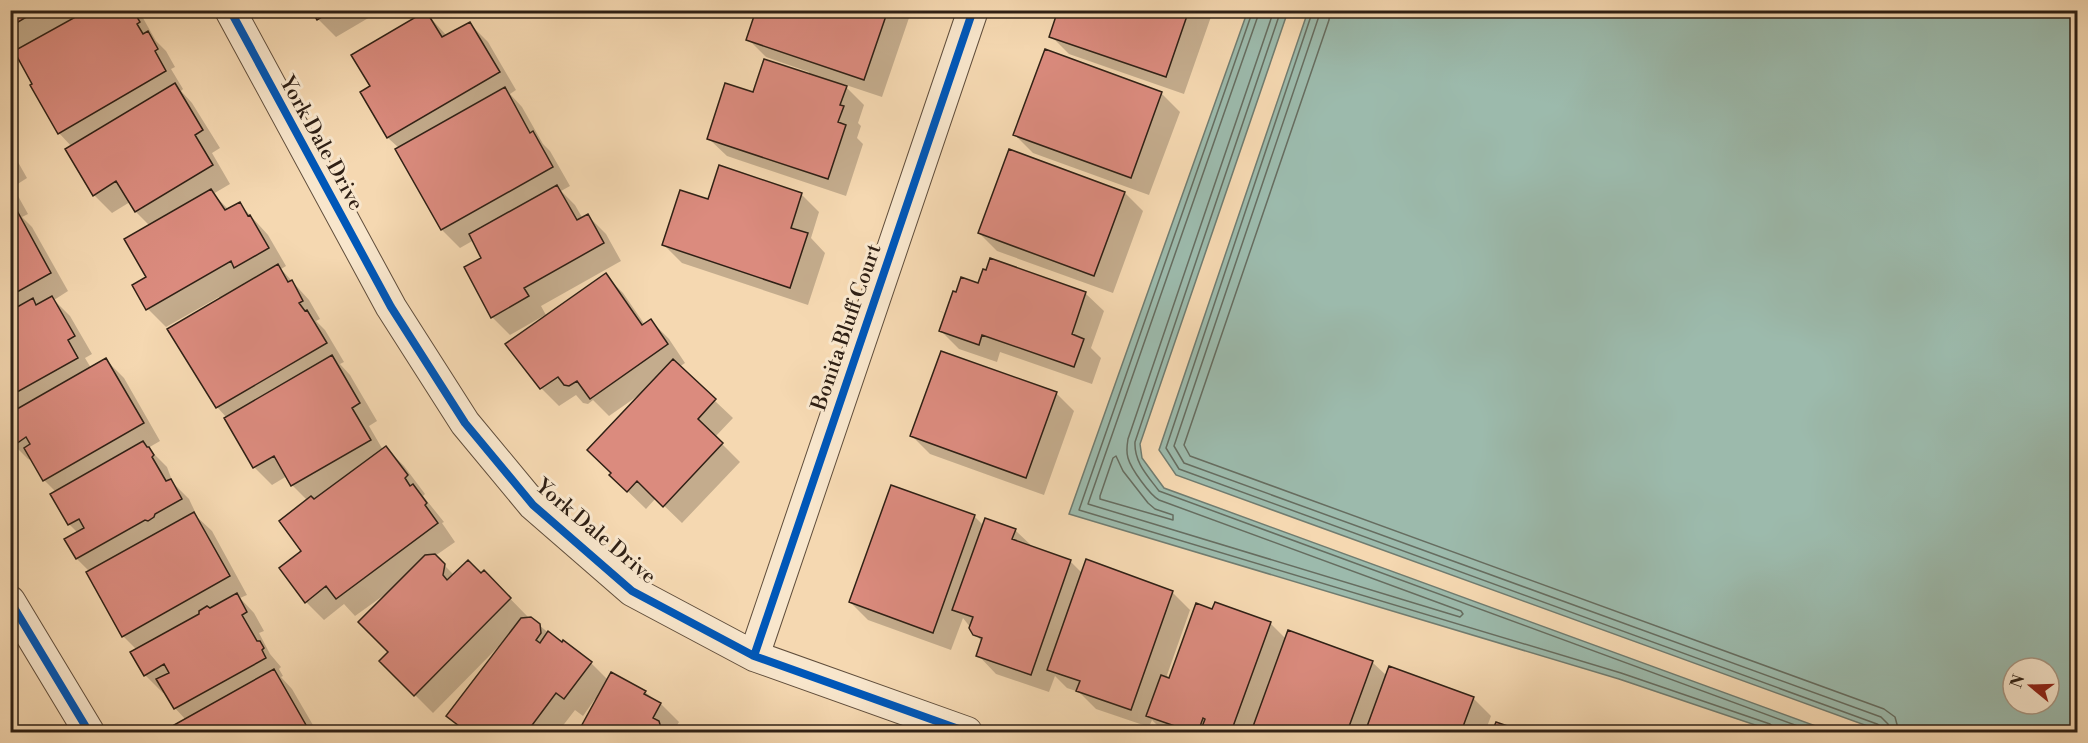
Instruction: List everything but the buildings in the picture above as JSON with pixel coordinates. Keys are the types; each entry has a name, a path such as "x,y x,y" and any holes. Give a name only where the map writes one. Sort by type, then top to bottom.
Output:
{"street":[{"name":"York Dale Drive","path":"230,10 391,308 465,423 532,505 632,591 754,656 968,732"},
{"name":"Bonita Bluff Court","path":"754,656 973,10"},
{"path":"10,601 89,732"}],"water":[{"path":"1248,10 1288,11 1140,444 1142,458 1164,488 1832,732 1776,732 1619,679 1069,514"},
{"path":"1308,11 2077,11 2077,732 1884,732 1176,475 1159,450"}],"cycle path":[{"path":"230,10 391,307 465,423 533,505 632,591 754,656 967,732"},
{"path":"754,656 973,10"},
{"path":"10,601 89,732"}]}
